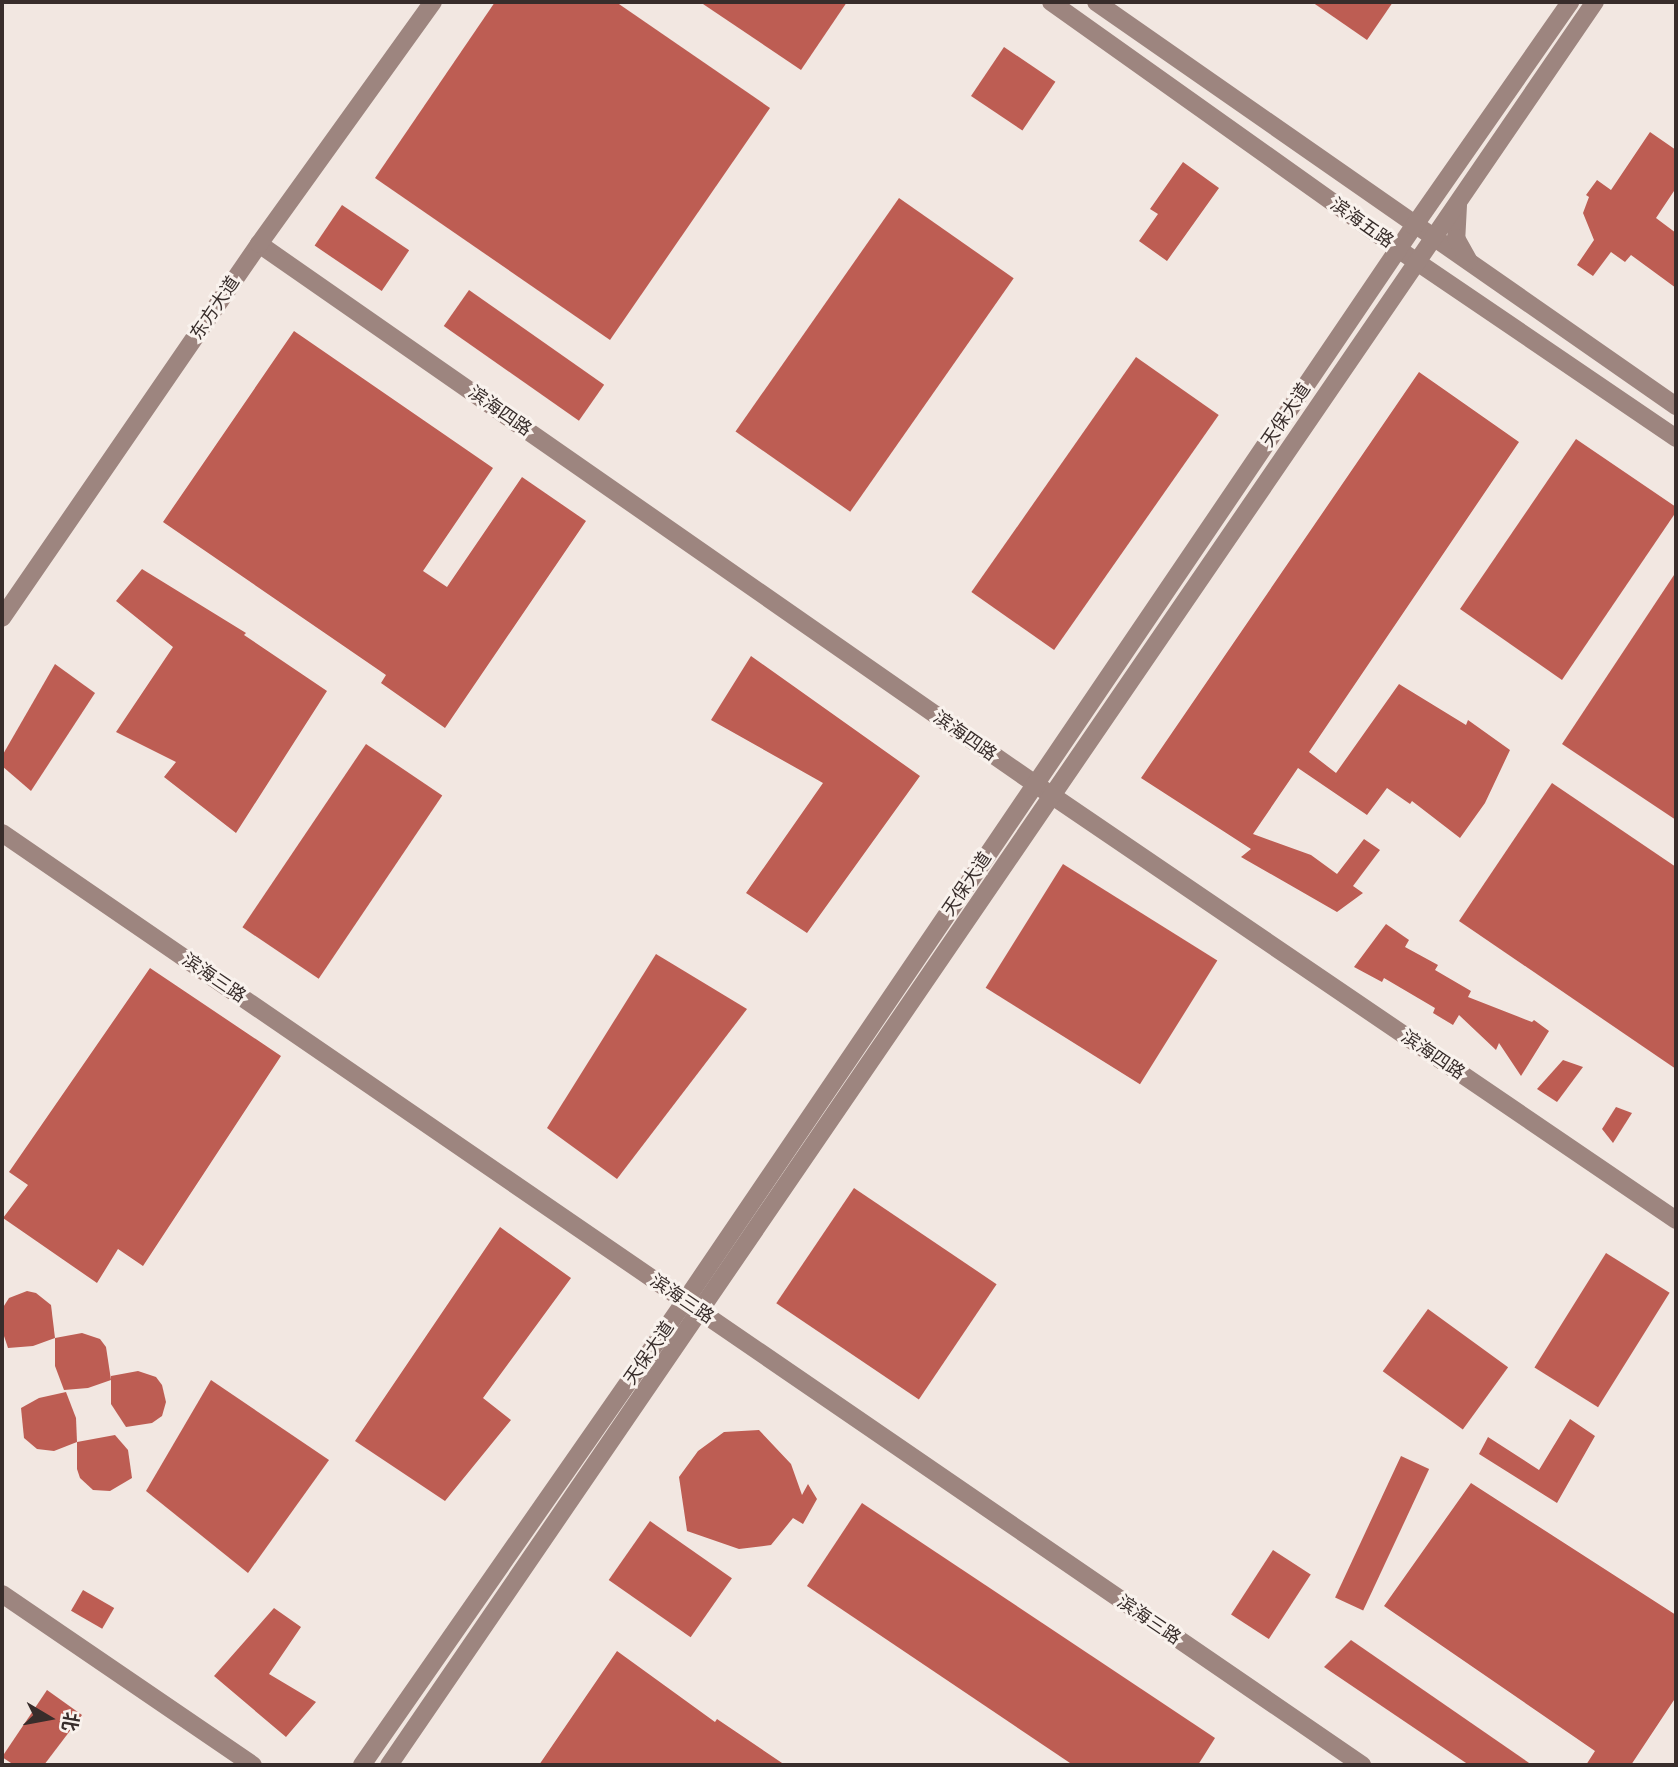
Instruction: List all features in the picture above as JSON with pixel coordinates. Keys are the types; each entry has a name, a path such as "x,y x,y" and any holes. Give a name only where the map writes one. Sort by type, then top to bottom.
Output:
{"street":[{"name":"东方大道","path":"2,618 259,244 433,2"},
{"name":"滨海五路","path":"1051,2 1398,249 1676,438"},
{"name":"滨海五路","path":"1096,2 1676,406"},
{"name":"天保大道","path":"389,1765 1035,785 1398,249 1570,2"},
{"name":"天保大道","path":"362,1765 692,1306 1052,796 1595,2"},
{"path":"1453,169 1441,198 1435,238 1441,264 1457,289"},
{"path":"1460,198 1455,221 1456,238 1474,267"},
{"name":"滨海四路","path":"259,244 1035,785 1676,1220"},
{"name":"滨海三路","path":"2,833 1362,1765"},
{"path":"2,1594 253,1765"}],"building":[{"path":"495,2 616,2 770,108 610,340 375,178"},
{"path":"700,2 847,2 801,70"},
{"path":"1312,2 1393,2 1367,40"},
{"path":"1004,47 1055,82 1022,131 971,96"},
{"path":"1650,132 1676,150 1676,188 1656,218 1676,233 1676,288 1631,255 1625,262 1611,252 1593,276 1577,265 1594,240 1583,213 1589,197 1586,195 1597,180 1611,190"},
{"path":"1183,162 1219,188 1167,261 1139,241 1158,214 1150,209"},
{"path":"899,198 1014,278 850,512 736,431"},
{"path":"342,205 409,250 382,291 315,246"},
{"path":"469,290 604,385 579,421 444,326"},
{"path":"294,331 493,468 423,571 447,587 522,477 586,521 445,728 381,683 386,675 163,522"},
{"path":"1136,357 1219,415 1054,650 971,592"},
{"path":"1419,372 1519,442 1309,752 1336,773 1399,684 1466,725 1468,720 1510,750 1485,803 1460,838 1412,801 1410,804 1387,788 1367,815 1298,768 1253,834 1311,855 1337,874 1364,839 1380,850 1353,886 1363,893 1337,912 1241,857 1251,849 1141,778"},
{"path":"1576,439 1676,507 1676,512 1562,680 1460,609"},
{"path":"142,569 246,633 244,635 327,691 236,833 164,777 176,762 116,732 173,647 116,601"},
{"path":"1676,572 1676,820 1562,744"},
{"path":"751,656 920,776 807,933 746,893 823,783 711,720"},
{"path":"55,664 95,693 31,791 2,766 2,756"},
{"path":"366,744 442,795 319,979 242,927"},
{"path":"1552,783 1676,867 1676,1069 1459,921"},
{"path":"1063,864 1217,960 1140,1084 986,988"},
{"path":"1386,924 1409,940 1405,947 1438,965 1435,970 1471,991 1468,997 1532,1022 1534,1020 1549,1031 1521,1076 1499,1043 1496,1050 1459,1015 1453,1025 1433,1013 1435,1008 1384,978 1382,982 1354,967"},
{"path":"656,954 747,1009 617,1179 547,1128"},
{"path":"150,968 281,1056 143,1266 118,1249 97,1283 3,1218 28,1185 9,1172"},
{"path":"1563,1060 1583,1067 1557,1102 1537,1089"},
{"path":"1616,1107 1632,1113 1613,1143 1602,1129"},
{"path":"854,1188 997,1284 919,1399 776,1303"},
{"path":"500,1227 571,1278 483,1398 511,1420 445,1501 355,1441"},
{"path":"1606,1253 1670,1293 1598,1407 1534,1367"},
{"path":"27,1291 36,1293 51,1305 55,1338 33,1346 8,1348 2,1330 2,1309 9,1298"},
{"path":"1428,1309 1508,1367 1463,1429 1383,1371"},
{"path":"82,1333 100,1339 106,1347 111,1380 88,1388 64,1390 55,1366 55,1338"},
{"path":"138,1371 156,1377 162,1385 166,1402 162,1416 152,1423 126,1427 111,1404 111,1376"},
{"path":"211,1380 329,1460 248,1573 146,1491"},
{"path":"66,1392 76,1418 77,1442 54,1451 37,1449 24,1438 21,1408 39,1398"},
{"path":"1570,1419 1595,1436 1557,1503 1479,1454 1488,1437 1539,1470"},
{"path":"759,1430 791,1464 802,1495 808,1484 817,1499 803,1524 793,1518 771,1545 739,1549 687,1531 679,1477 698,1451 724,1432"},
{"path":"115,1435 128,1450 132,1478 110,1491 93,1490 80,1478 77,1469 77,1442"},
{"path":"1401,1456 1429,1469 1363,1610 1335,1597"},
{"path":"1471,1483 1676,1615 1676,1697 1631,1765 1586,1765 1595,1751 1384,1606"},
{"path":"862,1503 1215,1738 1198,1765 1073,1765 807,1586"},
{"path":"650,1521 732,1578 691,1637 609,1580"},
{"path":"1273,1550 1311,1575 1269,1639 1231,1615"},
{"path":"83,1590 114,1608 102,1629 71,1611"},
{"path":"274,1608 301,1627 269,1674 316,1702 286,1737 214,1676"},
{"path":"1351,1640 1532,1765 1469,1765 1324,1667"},
{"path":"617,1651 715,1722 717,1719 785,1765 539,1765"},
{"path":"47,1690 82,1715 44,1765 14,1765 2,1757"}]}
